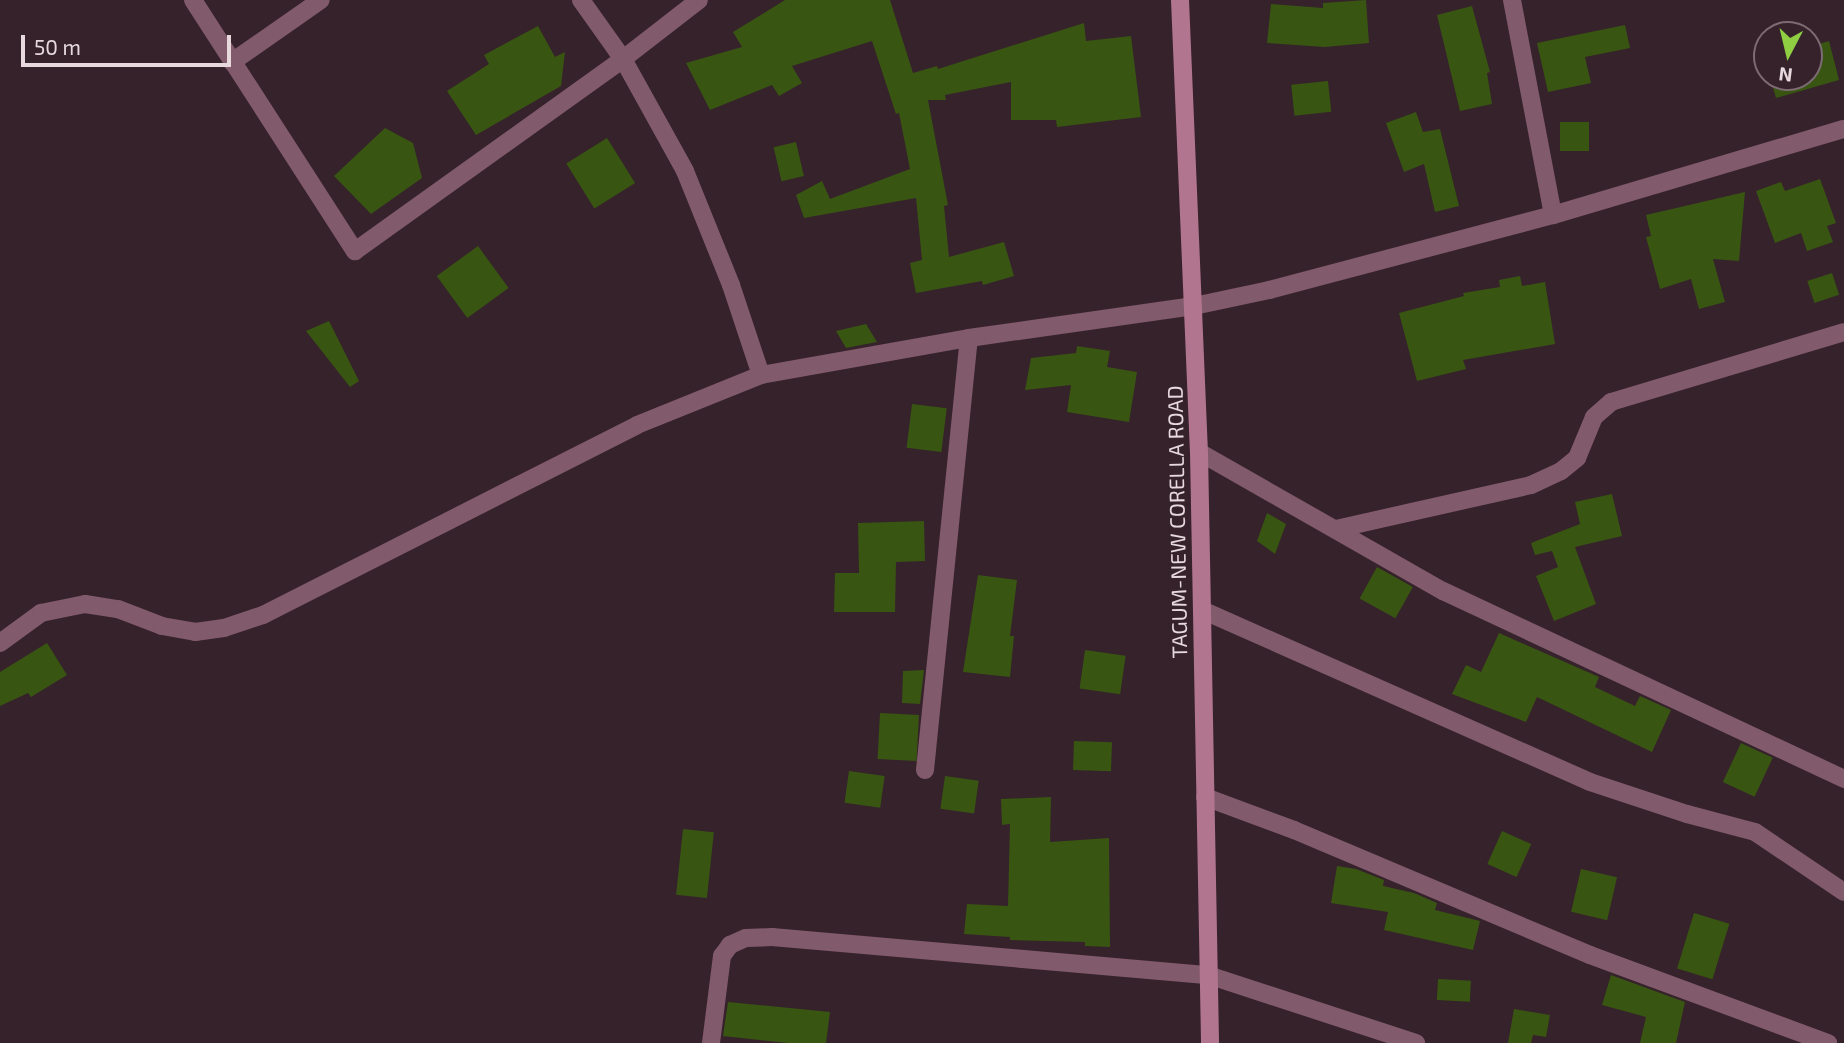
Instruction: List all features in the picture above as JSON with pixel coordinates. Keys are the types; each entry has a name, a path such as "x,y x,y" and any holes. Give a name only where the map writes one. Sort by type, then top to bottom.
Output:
{"main road":[{"name":"TAGUM-NEW CORELLA ROAD","path":"1180,0 1199,452 1209,1043"}],"street":[{"path":"193,0 355,251 622,60 699,0"},
{"path":"233,62 321,0"},
{"path":"581,0 622,60 685,171 731,285 761,375"},
{"path":"1512,0 1553,215"},
{"path":"0,643 41,613 85,604 118,609 162,626 195,632 224,628 263,615 637,425 761,375 969,338 1194,306 1359,269 1844,129"},
{"path":"1336,529 1531,485 1561,471 1577,458 1594,417 1611,402 1844,332"},
{"path":"925,770 969,338"},
{"path":"1199,452 1443,591 1844,779"},
{"path":"1202,610 1590,782 1687,814 1755,832 1844,892"},
{"path":"1205,797 1294,830 1590,955 1828,1043"},
{"path":"711,1043 722,956 730,945 746,938 772,937 1208,975 1416,1043"}],"building":[{"path":"785,0 890,0 913,73 937,66 938,69 1084,23 1086,41 1131,36 1141,117 1057,127 1056,120 1011,120 1011,82 945,95 946,100 928,100 948,205 944,206 949,257 1004,242 1014,276 983,285 982,281 916,293 910,263 922,260 916,198 804,218 796,195 822,181 830,199 910,169 899,113 896,114 872,41 792,66 802,83 779,96 772,85 710,110 686,63 742,47 733,32"},
{"path":"1366,0 1369,43 1325,47 1267,43 1271,4 1323,8 1323,3"},
{"path":"1472,6 1490,72 1487,73 1492,104 1460,111 1437,15"},
{"path":"1625,25 1630,48 1585,57 1591,83 1548,92 1537,43"},
{"path":"538,26 555,57 565,52 561,86 476,135 447,91 489,64 484,55"},
{"path":"1829,41 1839,80 1823,85 1823,43"},
{"path":"1328,81 1331,112 1294,116 1291,85"},
{"path":"1774,91 1800,91 1776,98"},
{"path":"1416,112 1423,132 1440,129 1459,206 1435,212 1424,164 1404,172 1386,123"},
{"path":"1560,122 1589,122 1589,151 1560,151"},
{"path":"385,128 413,143 422,178 371,214 334,176"},
{"path":"607,138 635,183 594,208 566,163"},
{"path":"796,142 804,176 781,181 774,147"},
{"path":"1820,179 1836,223 1827,226 1833,242 1807,251 1801,233 1775,243 1756,191 1781,182 1785,191"},
{"path":"1745,192 1739,261 1713,259 1725,302 1699,309 1691,279 1660,289 1646,237 1651,236 1646,215"},
{"path":"478,246 509,288 467,318 437,276"},
{"path":"1832,273 1839,295 1814,303 1807,281"},
{"path":"1520,276 1522,286 1545,282 1555,344 1463,360 1466,369 1417,381 1399,313 1464,296 1463,293 1500,287 1499,280"},
{"path":"329,321 359,381 350,387 306,331"},
{"path":"866,324 877,342 846,348 836,331"},
{"path":"1077,346 1110,351 1107,367 1137,372 1129,422 1067,412 1071,385 1025,390 1031,358 1076,353"},
{"path":"912,404 947,408 941,452 907,448"},
{"path":"1612,494 1622,536 1575,547 1596,604 1554,621 1536,576 1558,567 1552,551 1535,555 1531,543 1580,524 1575,502"},
{"path":"1267,513 1286,524 1275,554 1257,541"},
{"path":"924,521 925,561 896,562 895,612 834,612 835,573 859,573 858,523"},
{"path":"1377,567 1413,587 1395,618 1360,598"},
{"path":"978,575 1017,580 1010,636 1014,636 1010,677 963,672"},
{"path":"1499,633 1599,677 1595,687 1635,706 1640,696 1671,710 1652,752 1537,697 1526,722 1452,694 1466,665 1481,672"},
{"path":"47,643 67,675 31,697 28,693 0,706 0,672"},
{"path":"1085,650 1126,656 1120,694 1080,689"},
{"path":"924,670 920,704 902,703 903,671"},
{"path":"880,713 919,715 917,761 878,759"},
{"path":"1074,741 1112,742 1111,771 1073,770"},
{"path":"1741,743 1773,758 1755,797 1723,782"},
{"path":"849,771 885,776 880,808 845,803"},
{"path":"945,776 979,781 974,813 940,809"},
{"path":"1051,797 1050,842 1109,838 1110,947 1085,946 1085,942 1010,940 1010,937 964,934 967,904 1008,906 1010,824 1002,825 1001,799"},
{"path":"683,829 714,832 707,898 676,895"},
{"path":"1502,831 1531,844 1517,877 1487,864"},
{"path":"1337,866 1356,869 1384,880 1383,886 1414,893 1437,903 1435,910 1480,921 1473,950 1384,930 1388,912 1331,903"},
{"path":"1581,869 1617,877 1607,920 1571,912"},
{"path":"1694,913 1729,924 1712,979 1677,968"},
{"path":"1611,975 1685,1002 1676,1043 1640,1043 1646,1017 1602,1005"},
{"path":"1438,979 1471,981 1470,1002 1437,1000"},
{"path":"728,1002 830,1012 826,1043 788,1043 723,1036"},
{"path":"1514,1009 1550,1015 1546,1037 1533,1035 1531,1043 1508,1043"}]}
